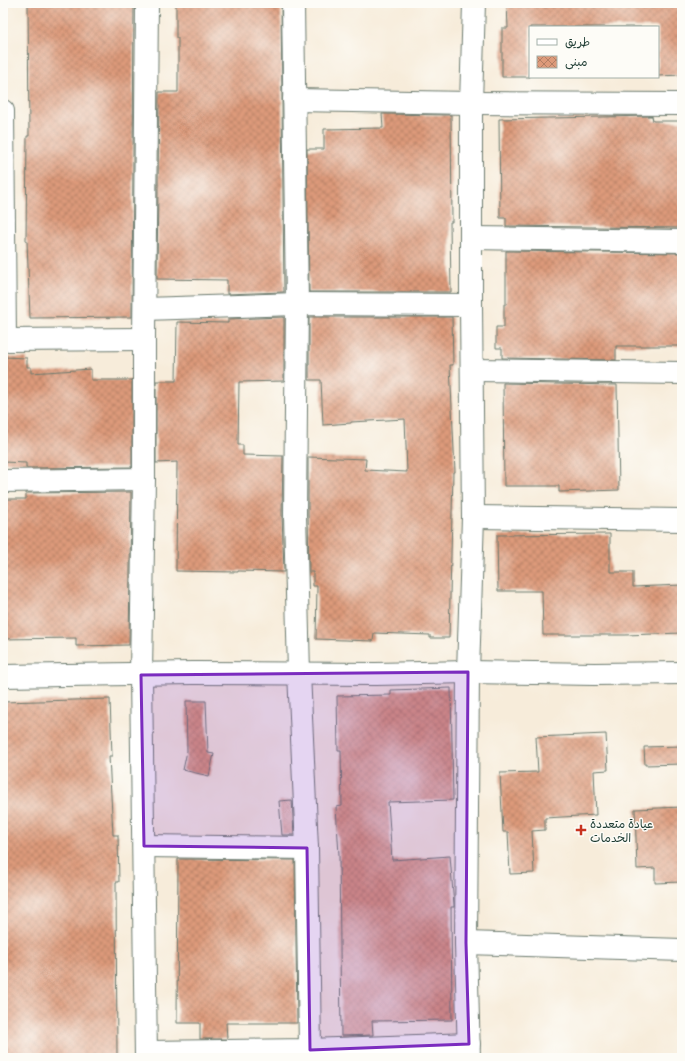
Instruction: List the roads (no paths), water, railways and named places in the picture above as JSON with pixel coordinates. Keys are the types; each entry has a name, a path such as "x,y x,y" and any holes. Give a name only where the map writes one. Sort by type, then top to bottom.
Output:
{"street":[{"path":"147,3 144,479 141,675 146,1055 310,1050 469,1051 466,943 468,672 473,517 471,103 474,3"},
{"path":"293,3 297,304 295,514 299,673 307,848 310,1050"},
{"path":"294,100 682,104"},
{"path":"3,111 4,340 144,339"},
{"path":"471,238 682,241"},
{"path":"145,309 297,304 471,305"},
{"path":"472,370 682,373"},
{"path":"3,481 144,479"},
{"path":"473,517 682,520"},
{"path":"3,676 192,673 682,673"},
{"path":"144,846 307,848"},
{"path":"466,943 682,950"}],"place":[{"name":"عيادة متعددة الخدمات","path":"581,830"}]}
